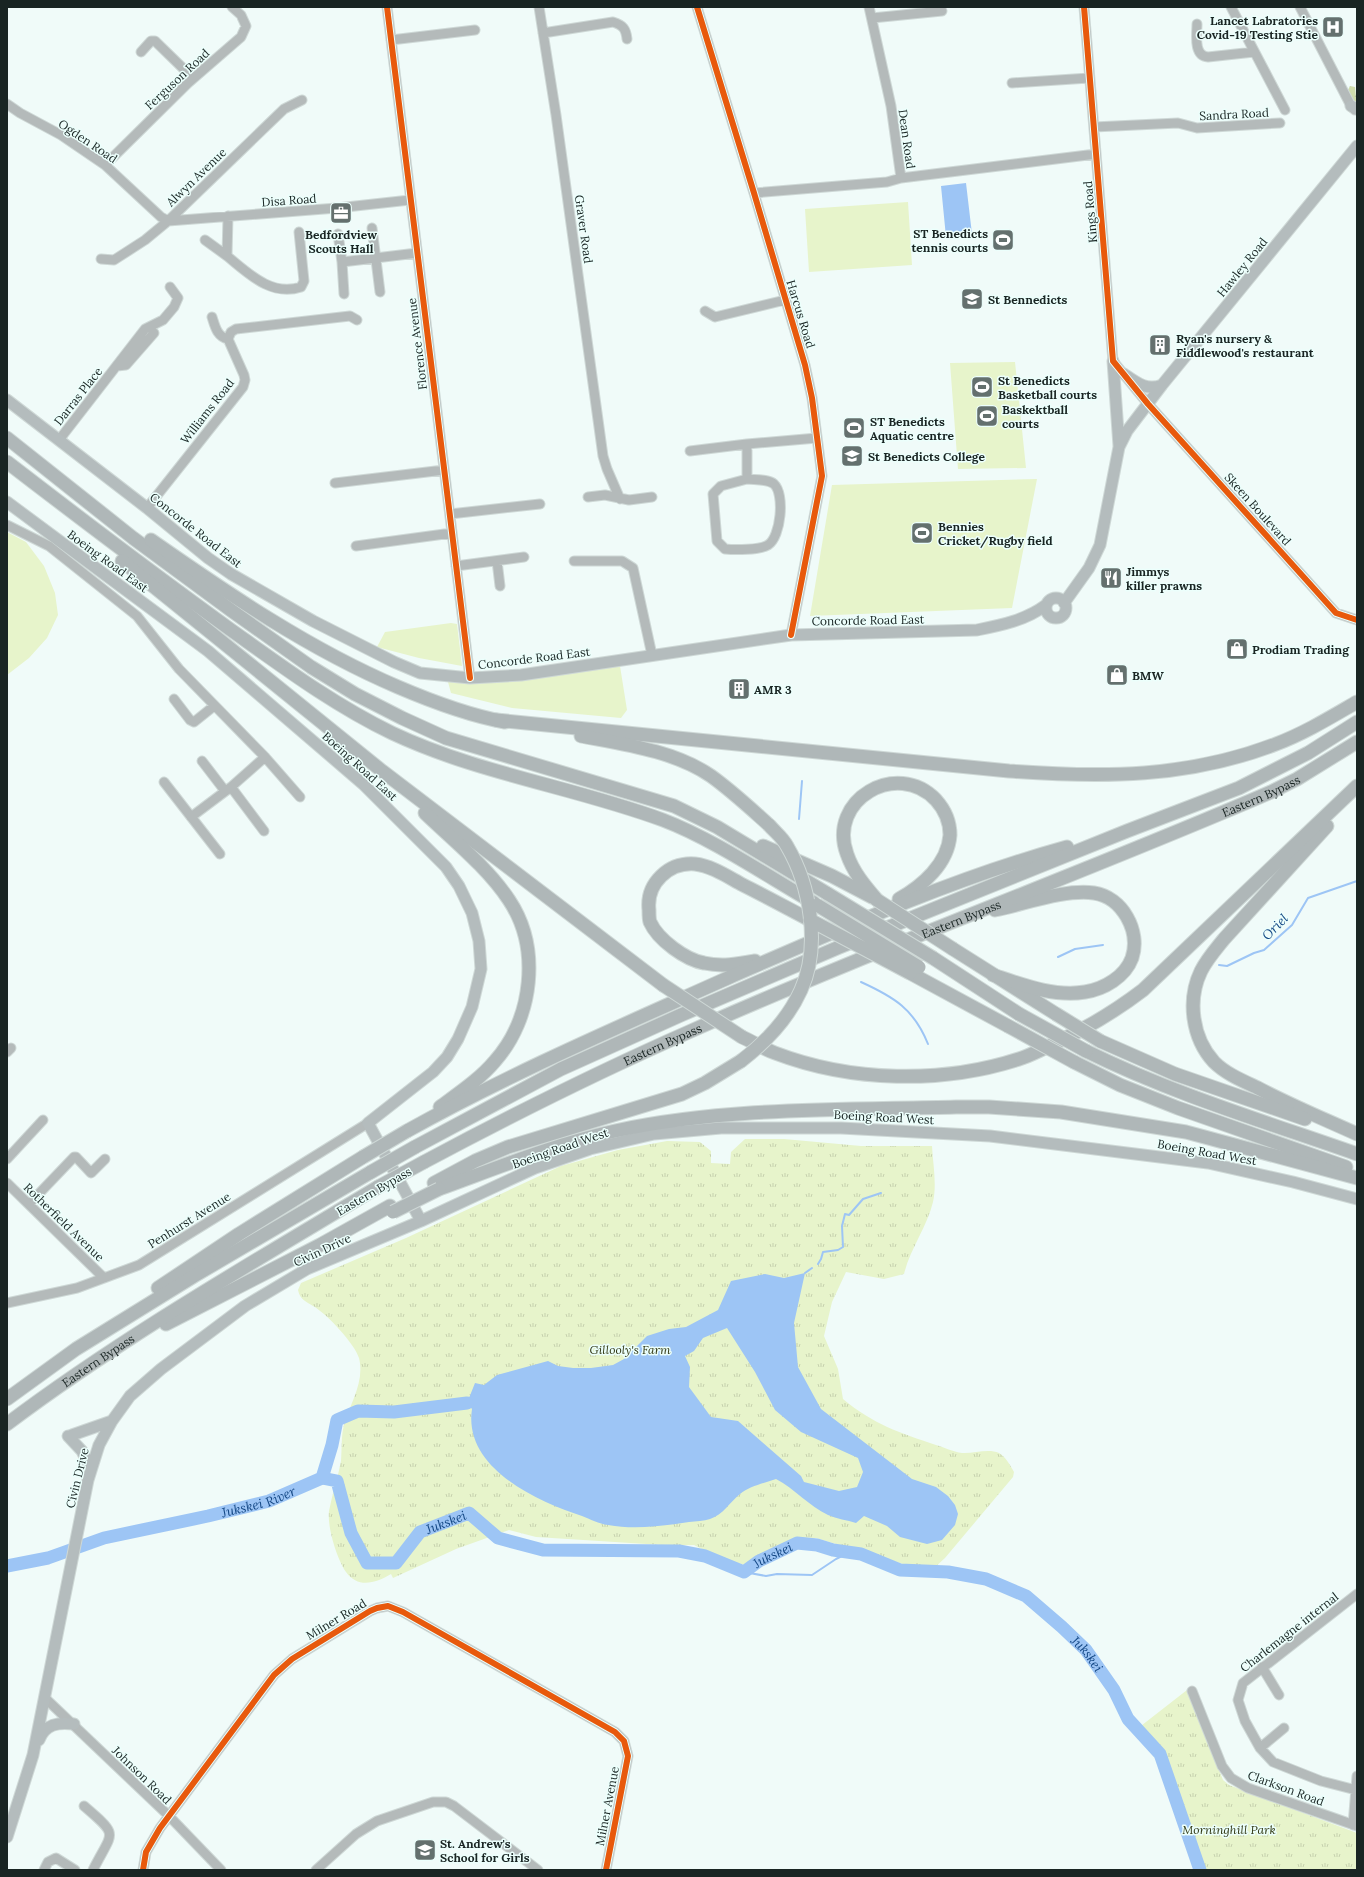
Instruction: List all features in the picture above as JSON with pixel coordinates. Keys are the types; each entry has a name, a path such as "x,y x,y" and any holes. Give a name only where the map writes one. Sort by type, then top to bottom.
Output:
{"highway":[{"path":"11,441 226,592 314,646 361,671 431,701 460,711 496,720 629,745 673,758 710,776 769,825 786,844 797,864 808,901 811,930 809,961 802,988 794,1004 770,1036 741,1061 705,1083 682,1094 508,1147 475,1161 437,1186 208,1304 114,1350"},
{"path":"11,441 133,538 232,611 311,667 355,694 446,738 639,794 674,806 717,827 862,889 993,975 1100,1041 1175,1074 1357,1139"},
{"path":"7,462 130,557 304,681 345,708 392,732 438,752 488,769 630,809 666,821 709,842 817,905 915,970 1008,1026 1074,1062 1120,1085 1178,1108 1357,1171"},
{"path":"36,485 120,559 382,771 663,985 742,1037 774,1053 804,1062 865,1074 903,1077 975,1071 1020,1059 1103,1019 1143,990 1357,786"},
{"path":"496,720 1009,771 1062,775 1140,775 1192,768 1254,752 1299,734 1357,702"},
{"name":"Eastern Bypass","path":"7,1399 76,1349 194,1276 415,1147 561,1070 681,1015 837,948 1127,831 1221,795 1267,775 1308,753 1357,722"},
{"name":"Eastern Bypass","path":"7,1424 114,1350 203,1292 378,1187 522,1110 676,1037 961,918 1271,792 1297,779 1357,742"},
{"path":"382,771 460,847 501,890 520,919 526,942 529,963 526,1001 510,1040 496,1060 478,1078 410,1130"},
{"path":"842,929 901,898 922,883 936,870 944,857 950,834 946,815 935,799 921,788 902,784 881,786 865,793 851,808 846,820 844,831 845,847 862,889"},
{"path":"1357,791 1224,939 1201,971 1196,986 1193,1008 1198,1037 1206,1052 1223,1069 1287,1103 1357,1134"},
{"path":"717,827 933,958 1019,1014 1086,1051 1130,1073 1357,1154"},
{"path":"915,970 810,920 717,871 697,864 681,865 662,874 652,887 648,902 650,922 662,937 679,954 703,963 730,966 756,960 824,936 842,929 977,874 1127,831"},
{"path":"961,918 1049,897 1087,892 1096,893 1114,901 1127,917 1132,927 1132,958 1126,970 1111,983 1096,990 1068,993 1049,991 993,975"},
{"path":"76,1349 160,1287 239,1234 363,1157 410,1130 504,1081 645,1015 824,936"},
{"path":"437,1186 539,1153 615,1132 659,1124 731,1114 956,1107 1047,1111 1106,1118 1172,1130 1357,1178"}],"main road":[{"name":"Hawley Road","path":"1148,404 1357,146"},
{"path":"1113,361 1119,447"},
{"path":"1124,374 1147,387 1156,388 1162,385"},
{"name":"Concorde Road East","path":"7,400 147,508 208,558 231,574 320,624 394,662 420,673 470,678 521,675 791,635 977,630 1002,625 1034,614 1055,602 1078,584 1089,568 1100,545 1119,447 1127,432 1148,404"},
{"name":"Boeing Road East","path":"7,502 208,651 364,784 446,867 458,886 472,913 479,941 481,970 472,1007 458,1039 447,1057 428,1077 368,1124"},
{"path":"1055,602 1065,609 1063,614 1058,617 1052,617 1046,610 1055,602"},
{"name":"Concorde Road East","path":"1002,625 1018,625 1052,617"},
{"path":"368,1124 421,1221"},
{"name":"Boeing Road West","path":"421,1221 535,1168 590,1149 654,1134 721,1128 841,1128 990,1136 1071,1144 1208,1163 1293,1182 1357,1199"},
{"name":"Civin Drive","path":"7,1837 33,1755 91,1470 99,1445 112,1421 130,1396 161,1369 244,1306 307,1269 421,1221"},
{"path":"91,1470 82,1451 70,1436 112,1421"},
{"path":"33,1755 40,1736 46,1728 62,1723 74,1724"}],"street":[{"name":"Ferguson Road","path":"105,165 193,78 245,31 246,26 244,21 232,7"},
{"name":"Florence Avenue","path":"387,7 470,678"},
{"name":"Graver Road","path":"539,7 604,456 607,469 620,499"},
{"name":"Harcus Road","path":"696,7 806,365 812,398 822,476 791,635"},
{"name":"Dean Road","path":"754,193 887,182 901,178 891,106 869,7"},
{"name":"Kings Road","path":"1084,7 1113,361"},
{"path":"1231,7 1285,110"},
{"path":"1300,7 1355,109"},
{"path":"872,18 942,11"},
{"path":"543,33 613,22 621,24 626,30 628,39"},
{"path":"1197,24 1198,51 1201,55 1208,56 1254,52"},
{"path":"391,40 475,30"},
{"path":"142,52 151,42 155,41 193,78"},
{"path":"1012,83 1089,78"},
{"name":"Alwyn Avenue","path":"100,259 114,260 145,240 168,221 284,109 302,100"},
{"name":"Ogden Road","path":"7,104 11,113 61,135 105,165 161,217 168,221"},
{"name":"Sandra Road","path":"1094,127 1178,123 1197,128 1280,123"},
{"path":"901,178 1096,154"},
{"name":"Disa Road","path":"168,221 410,200"},
{"path":"227,256 228,216"},
{"path":"372,228 377,258 380,292"},
{"path":"205,240 260,281 272,288 287,290 301,287 304,281 299,232"},
{"path":"338,234 344,294"},
{"path":"342,262 417,253"},
{"name":"Darras Place","path":"59,440 145,329 163,320 174,307 178,298 170,287"},
{"path":"705,312 716,317 785,300"},
{"path":"212,316 217,332 223,338 228,339 229,334 236,329 350,316 357,320"},
{"path":"117,366 126,365 154,333"},
{"name":"Williams Road","path":"147,508 243,387 245,380 244,375 228,339"},
{"path":"1113,361 1148,404"},
{"name":"Skeen Boulevard","path":"1148,404 1336,613 1357,620"},
{"path":"690,451 817,438"},
{"path":"747,444 747,479"},
{"path":"335,483 444,470"},
{"path":"747,479 769,481 776,487 780,498 780,511 775,536 770,544 763,547 725,549 717,541 713,494 722,486 747,479"},
{"path":"588,497 605,495 629,500 652,497"},
{"path":"450,514 540,504"},
{"path":"7,525 49,546 126,606 146,625 179,669 265,757 300,797"},
{"path":"356,546 452,533"},
{"path":"456,566 524,557"},
{"path":"574,561 611,560 627,563 635,573 638,595 652,655"},
{"path":"497,561 500,586"},
{"path":"174,699 190,720 194,722 214,706"},
{"path":"191,817 228,789 265,757"},
{"path":"202,761 264,831"},
{"path":"164,782 220,854"},
{"path":"7,1159 43,1120"},
{"name":"Penhurst Avenue","path":"7,1303 56,1294 78,1288 139,1265 368,1124"},
{"path":"29,1204 75,1156 92,1173 105,1159"},
{"name":"Rotherfield Avenue","path":"7,1183 104,1278"},
{"name":"Charlemagne internal","path":"1356,1790 1321,1781 1273,1762 1260,1748 1245,1721 1238,1700 1243,1683 1357,1594"},
{"name":"Milner Road","path":"142,1870 146,1852 150,1844 169,1816 274,1675 282,1667 313,1646 370,1611 382,1606 388,1606 403,1612 470,1649 615,1732 627,1746"},
{"path":"1262,1667 1278,1695"},
{"name":"Clarkson Road","path":"1192,1691 1222,1766 1230,1778 1248,1788 1355,1825"},
{"name":"Johnson Road","path":"45,1698 169,1816 221,1870"},
{"path":"1260,1748 1284,1728"},
{"name":"Milner Avenue","path":"606,1870 628,1756 627,1746"},
{"path":"1355,1825 1357,1776"},
{"path":"316,1870 369,1825 424,1804 446,1802 538,1870"},
{"path":"84,1806 107,1826 110,1832 109,1840 93,1870"},
{"path":"44,1870 48,1862 56,1858 74,1870"}],"green space":[{"path":"1350,86 1355,87 1357,108 1348,90"},
{"path":"908,202 912,265 809,272 805,209"},
{"name":"Baskektball courts","path":"1015,362 1026,468 958,469 950,363"},
{"path":"1037,479 1012,608 810,616 832,485"},
{"path":"7,532 26,542 44,566 55,593 58,615 47,638 29,658 7,675"},
{"path":"451,623 457,624 462,666 419,658 377,647 385,632"},
{"path":"613,659 620,666 627,710 621,718 512,708 451,693 448,682 502,681"},
{"name":"Gillooly's Farm","path":"745,1139 784,1139 861,1146 932,1146 935,1181 933,1202 904,1274 884,1279 846,1272 832,1302 824,1336 838,1369 843,1399 854,1408 887,1427 955,1452 966,1453 990,1451 999,1453 1006,1459 1014,1472 1013,1477 945,1558 934,1568 916,1568 816,1538 799,1539 745,1565 719,1558 694,1545 662,1545 536,1537 509,1530 456,1549 393,1578 391,1574 379,1580 367,1583 356,1581 351,1577 346,1572 336,1551 331,1534 329,1511 341,1461 344,1425 360,1376 359,1358 346,1337 332,1322 319,1310 302,1298 298,1290 301,1283 406,1238 561,1166 618,1150 667,1141 700,1142 711,1151 711,1163 730,1164 731,1152"},
{"name":"Morninghill Park","path":"1187,1690 1223,1780 1229,1785 1357,1833 1357,1870 1200,1870 1160,1754 1154,1745 1137,1729"}],"water":[{"path":"966,183 972,234 946,237 941,186"},
{"path":"805,1273 794,1323 798,1367 821,1409 912,1479 936,1487 948,1496 955,1505 958,1514 955,1525 942,1540 927,1544 900,1537 887,1526 864,1516 856,1523 831,1516 815,1507 776,1479 744,1491 736,1497 719,1515 708,1520 648,1527 628,1527 598,1523 564,1510 525,1491 507,1479 491,1465 479,1448 472,1430 472,1409 467,1403 475,1383 484,1385 497,1375 548,1361 558,1366 573,1368 591,1368 613,1365 624,1359 647,1336 669,1329 686,1327 718,1310 731,1281 765,1274 784,1278","holes":["727,1328 755,1372 775,1410 801,1432 858,1458 863,1472 857,1487 839,1491 804,1482 801,1476 738,1421 711,1417 689,1387 690,1367 685,1356 694,1351 703,1338"]}],"waterway":[{"path":"799,819 802,781"},
{"name":"Oriel","path":"1219,965 1227,966 1254,953 1264,950 1292,925 1308,898 1357,881"},
{"path":"1058,957 1075,949 1103,945"},
{"path":"861,982 883,993 902,1006 916,1022 928,1044"},
{"path":"818,1264 823,1252 838,1250 843,1247 842,1226 845,1214 849,1215 863,1199 881,1193"},
{"path":"805,1273 812,1268"},
{"name":"Jukskei River","path":"7,1566 48,1558 104,1538 208,1516 269,1501 322,1478 332,1445 337,1420 358,1411 394,1412 467,1403"},
{"name":"Jukskei","path":"322,1478 337,1481 351,1533 367,1563 396,1563 420,1532 469,1513 498,1538 543,1550 679,1551 705,1556 744,1572 759,1561 797,1543 817,1545 833,1550 861,1554 900,1570 948,1572 986,1579 1026,1596 1086,1650 1114,1690 1128,1719 1160,1754 1200,1870"},
{"path":"744,1572 766,1576 777,1574 812,1575 848,1553 861,1554"}],"cycle path":[{"path":"387,7 470,678"},
{"path":"697,7 805,365 812,398 822,476 791,635"},
{"path":"1084,7 1113,361 1148,404 1336,613 1357,620"},
{"path":"143,1870 146,1852 160,1828 274,1675 292,1659 370,1611 388,1606 403,1612 615,1732 624,1741 628,1756 606,1870"}],"place":[{"name":"Lancet Labratories Covid-19 Testing Stie","path":"1333,27"},
{"name":"Bedfordview Scouts Hall","path":"341,213"},
{"name":"ST Benedicts tennis courts","path":"1003,240"},
{"name":"St Bennedicts","path":"972,299"},
{"name":"Ryan's nursery & Fiddlewood's restaurant","path":"1160,345"},
{"name":"St Benedicts Basketball courts","path":"982,387"},
{"name":"Baskektball courts","path":"987,416"},
{"name":"ST Benedicts Aquatic centre","path":"854,428"},
{"name":"St Benedicts College","path":"852,456"},
{"name":"Bennies Cricket/Rugby field","path":"922,533"},
{"name":"Jimmys killer prawns","path":"1111,578"},
{"name":"Prodiam Trading","path":"1237,649"},
{"name":"BMW","path":"1117,675"},
{"name":"AMR 3","path":"739,689"},
{"name":"St. Andrew's School for Girls","path":"425,1850"}]}
